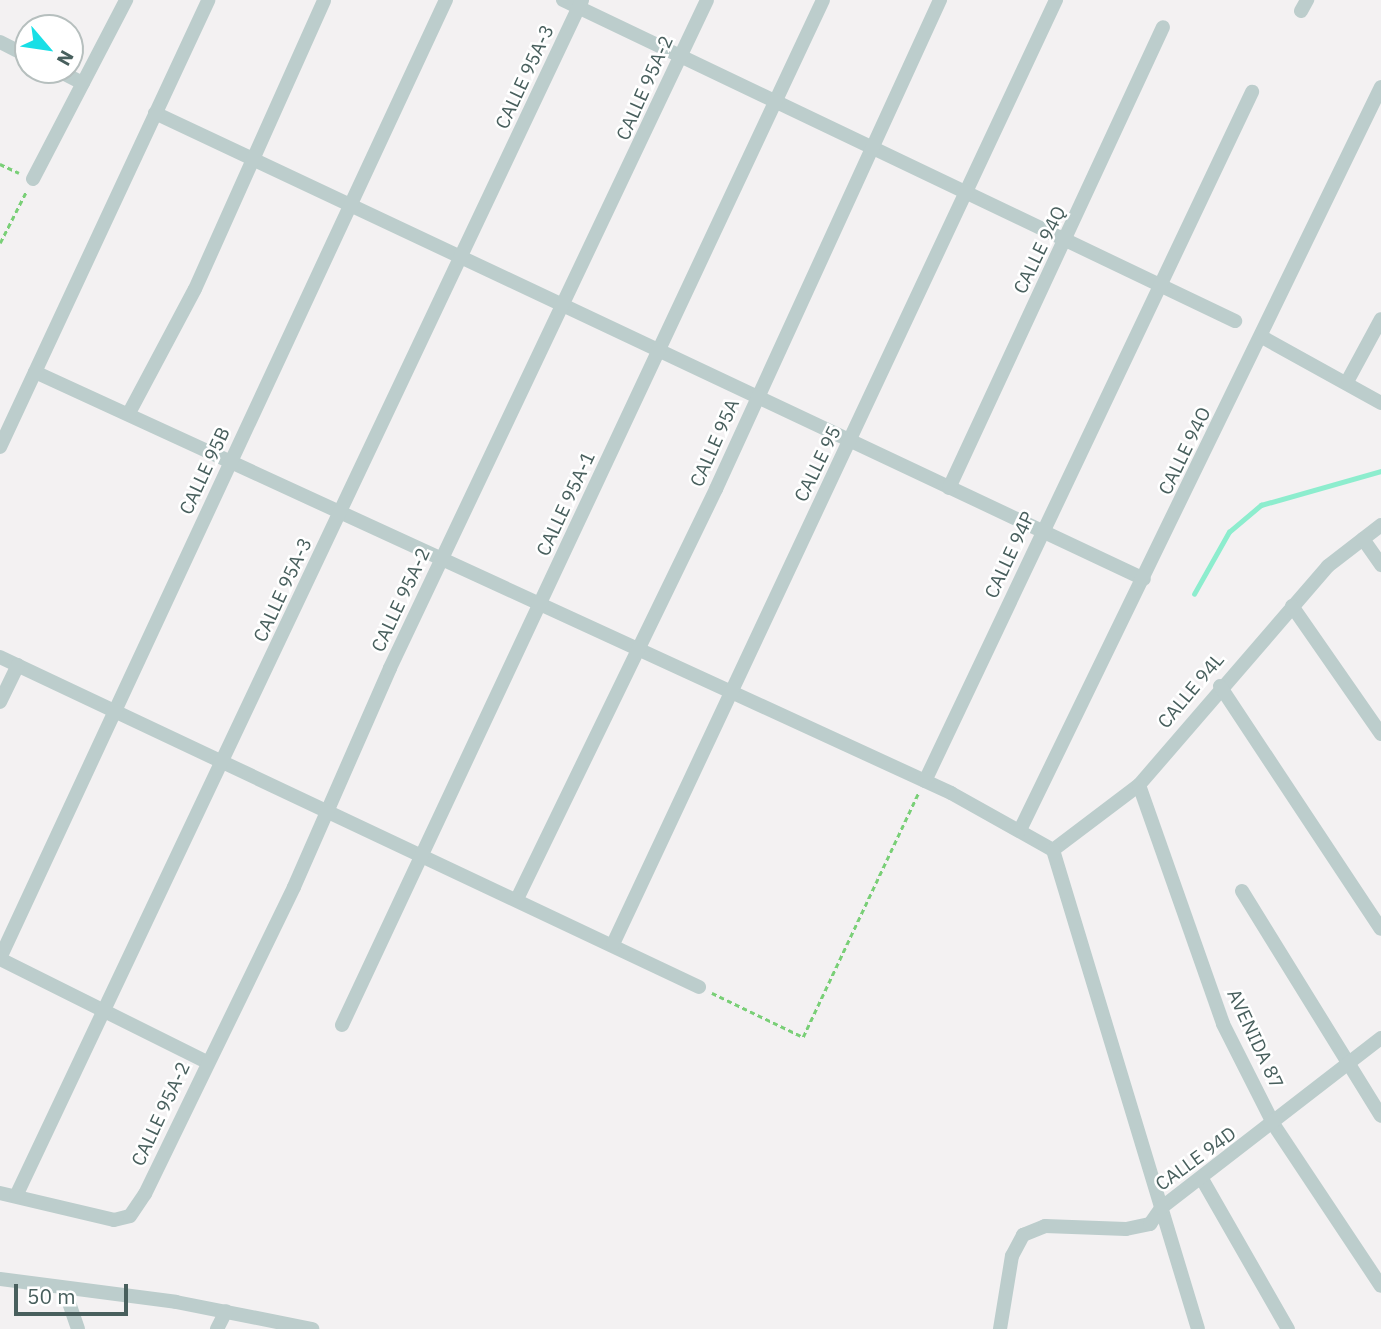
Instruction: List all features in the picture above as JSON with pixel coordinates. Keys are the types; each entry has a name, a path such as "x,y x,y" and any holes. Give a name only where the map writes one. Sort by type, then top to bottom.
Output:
{"street":[{"path":"84,81 126,0"},
{"path":"0,447 208,0"},
{"path":"129,412 195,289 324,0"},
{"name":"CALLE 95B","path":"0,958 446,0"},
{"path":"563,0 581,4 775,102 1235,321"},
{"name":"CALLE 95A-2","path":"16,1196 114,1220 130,1216 328,812 442,558 707,0"},
{"name":"CALLE 95A-1","path":"342,1025 823,0"},
{"name":"CALLE 95A","path":"517,899 757,396 940,0"},
{"name":"CALLE 95","path":"613,944 1056,0"},
{"name":"CALLE 95A-3","path":"16,1196 581,4"},
{"name":"CALLE 94Q","path":"949,488 1163,27"},
{"path":"33,179 82,84"},
{"name":"CALLE 94O","path":"1020,831 1381,88"},
{"name":"CALLE 94P","path":"925,780 1252,92"},
{"path":"155,113 560,306 949,488 1044,529 1144,579"},
{"path":"1348,380 1381,319"},
{"path":"1262,337 1348,380 1381,403"},
{"path":"35,372 129,412 340,514 442,558 539,607 925,780 1053,850 1198,1329"},
{"name":"CALLE 94L","path":"1053,850 1139,785 1220,686 1328,566 1381,525"},
{"path":"1363,539 1381,565"},
{"path":"1292,606 1381,734"},
{"path":"0,657 613,944 699,987"},
{"path":"0,702 18,664"},
{"path":"1220,686 1381,929"},
{"name":"AVENIDA 87","path":"1139,785 1223,1024 1274,1125 1381,1286"},
{"path":"1242,891 1346,1067 1381,1116"},
{"path":"0,958 207,1062"},
{"name":"CALLE 94D","path":"1000,1329 1012,1256 1023,1235 1045,1226 1143,1226 1161,1208 1274,1125 1381,1038"},
{"path":"1202,1179 1288,1329"},
{"path":"0,1193 16,1196"},
{"path":"0,1279 226,1311 312,1329"},
{"path":"64,1288 78,1329"},
{"path":"217,1329 226,1311"}],"path":[{"path":"0,164 33,179 0,243"},
{"path":"699,987 798,1037 805,1035 925,780"}],"waterway":[{"path":"1194,594 1229,532 1261,505 1381,471"}]}
